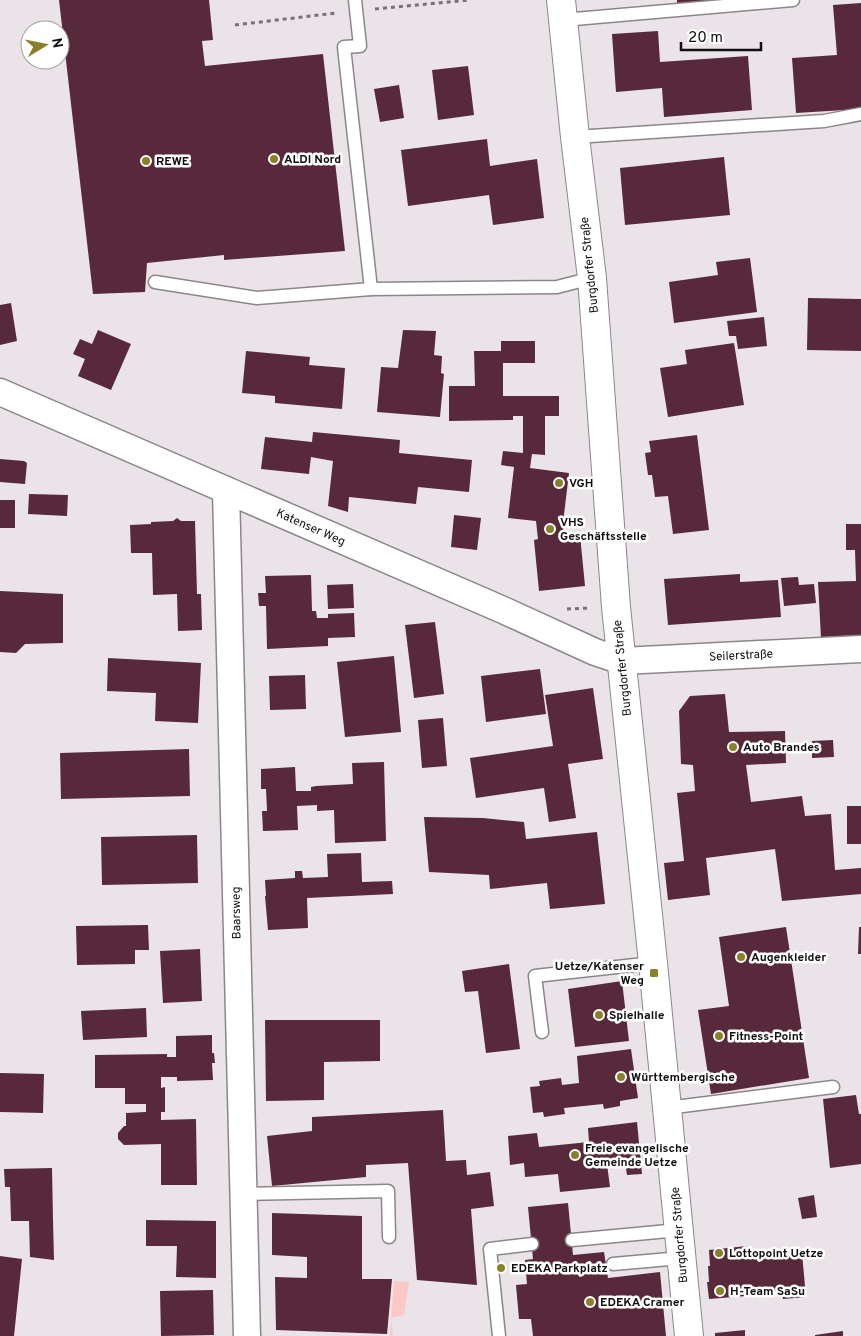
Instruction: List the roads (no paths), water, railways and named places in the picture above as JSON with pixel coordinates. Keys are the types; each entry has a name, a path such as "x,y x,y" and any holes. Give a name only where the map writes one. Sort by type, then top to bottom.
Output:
{"main road":[{"name":"Burgdorfer Straße","path":"562,10 592,278 615,588 689,1336"}],"street":[{"name":"Katenser Weg","path":"0,392 494,606 595,652 622,661"},
{"name":"Baarsweg","path":"226,490 247,1336"},
{"name":"Seilerstraße","path":"622,661 861,649"}],"lane":[{"path":"355,0 360,46 344,47 371,289"},
{"path":"562,10 793,0"},
{"path":"575,136 824,121 861,114"},
{"path":"155,282 257,298 371,289 557,287 592,278"},
{"path":"542,1032 535,976 653,963"},
{"path":"667,1108 833,1087"},
{"path":"243,1194 388,1191 389,1237"},
{"path":"572,1240 678,1230"},
{"path":"499,1336 490,1249 532,1244"},
{"path":"613,1264 681,1258"}],"place":[{"name":"ALDI Nord","path":"274,159"},
{"name":"REWE","path":"146,161"},
{"name":"VGH","path":"559,483"},
{"name":"VHS Geschäftsstelle","path":"550,529"},
{"name":"Auto Brandes","path":"733,747"},
{"name":"Augenkleider","path":"741,957"},
{"name":"Uetze/Katenser Weg","path":"654,973"},
{"name":"Spielhalle","path":"599,1015"},
{"name":"Fitness-Point","path":"719,1036"},
{"name":"Württembergische","path":"621,1077"},
{"name":"Freie evangelische Gemeinde Uetze","path":"575,1155"},
{"name":"Lottopoint Uetze","path":"719,1253"},
{"name":"EDEKA Parkplatz","path":"501,1268"},
{"name":"H-Team SaSu","path":"720,1291"},
{"name":"EDEKA Cramer","path":"590,1302"}]}
